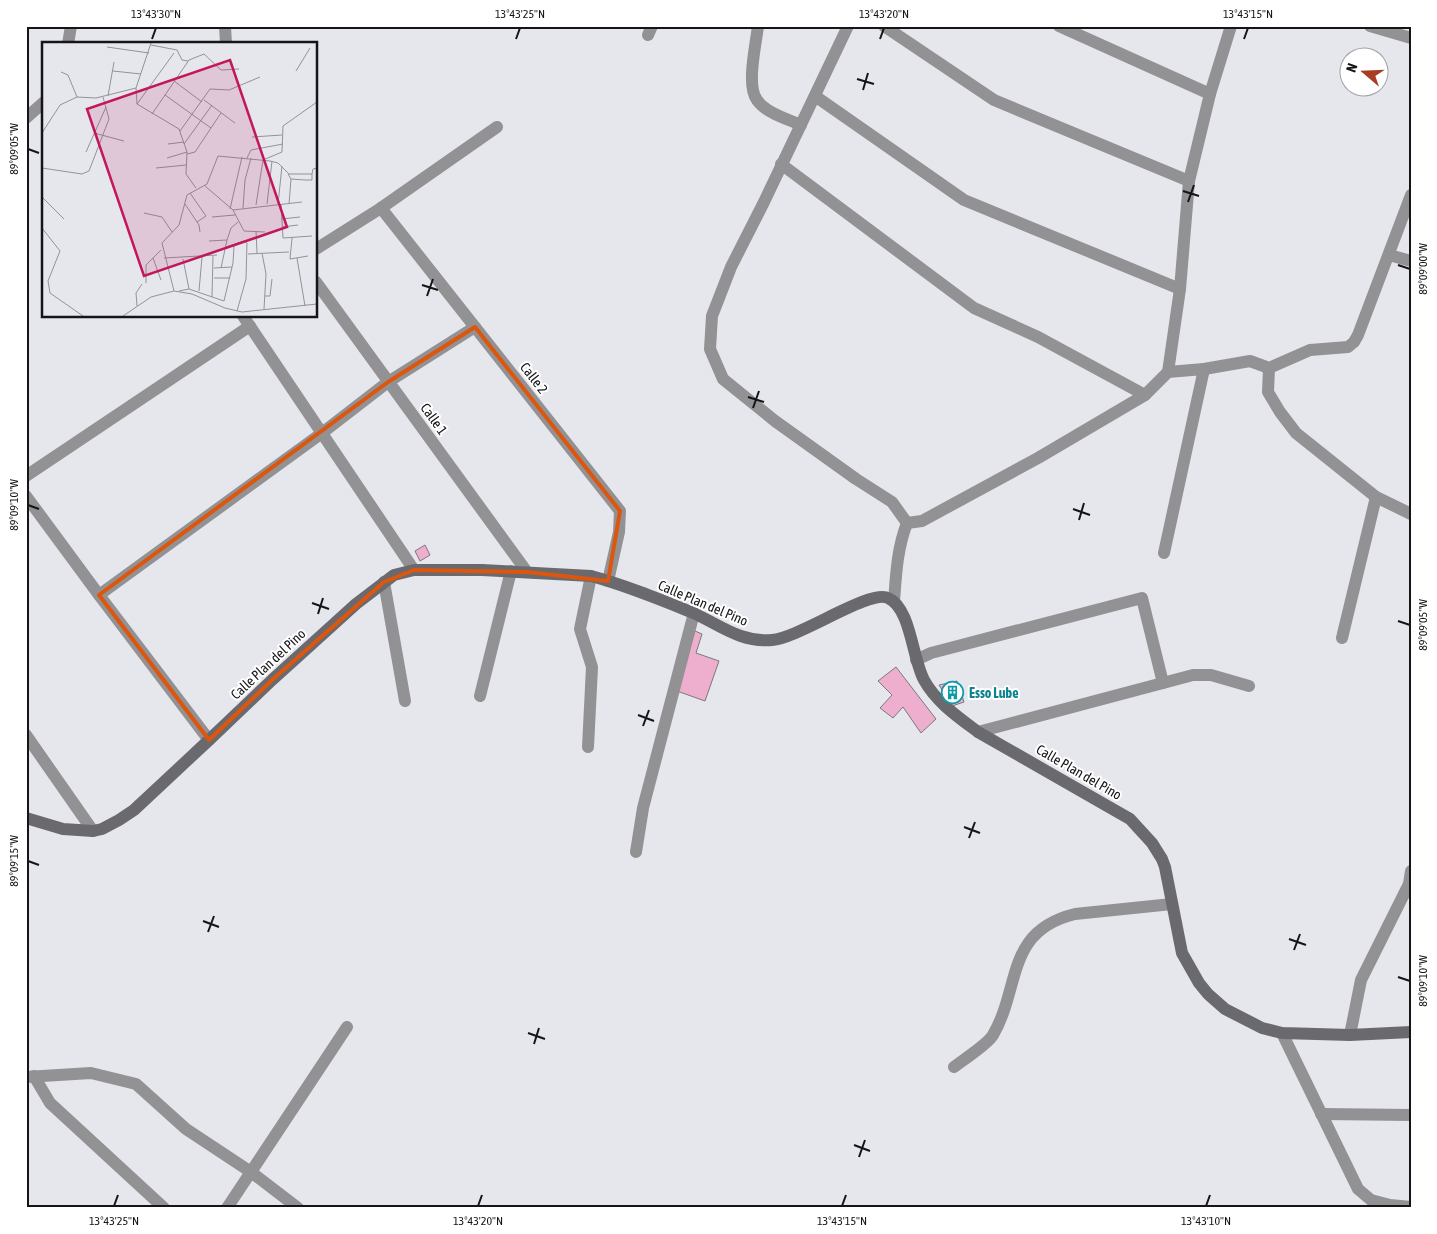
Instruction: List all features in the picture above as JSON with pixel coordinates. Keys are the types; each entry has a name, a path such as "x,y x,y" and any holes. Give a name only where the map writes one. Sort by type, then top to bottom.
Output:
{"street":[{"path":"68,42 72,26"},
{"path":"226,26 226,42"},
{"path":"758,26 751,79 756,100 770,110 801,125"},
{"path":"848,26 731,267 712,316 710,349 723,379 774,421 892,502 907,523"},
{"path":"884,26 994,100 1189,181"},
{"path":"1059,26 1210,94"},
{"path":"907,523 922,521 1038,458 1145,394 1168,372 1180,289 1189,181 1210,94 1231,26"},
{"path":"1370,26 1411,38"},
{"path":"814,96 964,200 1180,289"},
{"path":"26,118 42,104"},
{"path":"318,248 381,208 497,127"},
{"path":"781,164 974,308 1038,336 1145,394"},
{"path":"1168,372 1204,370 1250,361 1269,368 1310,350 1348,347 1358,335 1411,195"},
{"name":"Calle 2","path":"381,208 620,511 619,532 608,580"},
{"path":"1389,255 1411,261"},
{"name":"Calle 1","path":"318,285 527,572"},
{"path":"26,476 247,321 414,570"},
{"path":"99,595 388,382 475,327"},
{"path":"1269,368 1268,392 1296,433 1376,497 1411,514"},
{"path":"1164,553 1204,370"},
{"path":"26,496 209,740"},
{"path":"1342,638 1376,497"},
{"path":"894,602 897,558 907,523"},
{"name":"Calle Plan del Pino","path":"26,818 63,829 93,831 110,826 134,810 356,604 394,575 414,570 527,572 591,576 608,580 694,613 740,636 757,641 788,637 879,596 887,597 903,612 916,660 924,679 934,694 955,716 978,732 1113,809 1137,825 1152,843 1162,859 1182,954 1199,983 1225,1009 1262,1028 1282,1033 1350,1035 1411,1032"},
{"path":"480,696 511,572"},
{"path":"588,747 592,667 580,628 591,576"},
{"path":"384,582 406,701"},
{"path":"916,660 931,653 1142,598 1163,683"},
{"path":"636,852 643,808 694,613"},
{"path":"978,732 1192,675 1211,675 1249,686"},
{"path":"26,735 93,831"},
{"path":"1350,1035 1361,980 1410,884 1411,870"},
{"path":"954,1067 992,1038 1000,1021 1021,954 1031,938 1060,918 1074,914 1172,904"},
{"path":"227,1208 347,1027"},
{"path":"1282,1033 1358,1189 1371,1200 1390,1205 1411,1207"},
{"path":"30,1077 92,1073 136,1084 186,1129 251,1172 298,1208"},
{"path":"30,1077 50,1103 164,1208"},
{"path":"1321,1114 1411,1115"}],"highlighted area":[{"path":"475,327 620,511 608,581 527,572 414,570 384,582 272,680 209,740 99,595 388,382"}],"building":[{"path":"425,545 430,555 420,561 415,551"},
{"path":"695,631 702,634 696,653 719,661 705,701 674,690"},
{"path":"896,667 936,719 921,733 903,707 893,718 880,708 892,695 878,681"},
{"name":"Esso Lube","path":"957,681 964,702 952,706 939,685"}],"place":[{"name":"Esso Lube","path":"953,693"}]}
